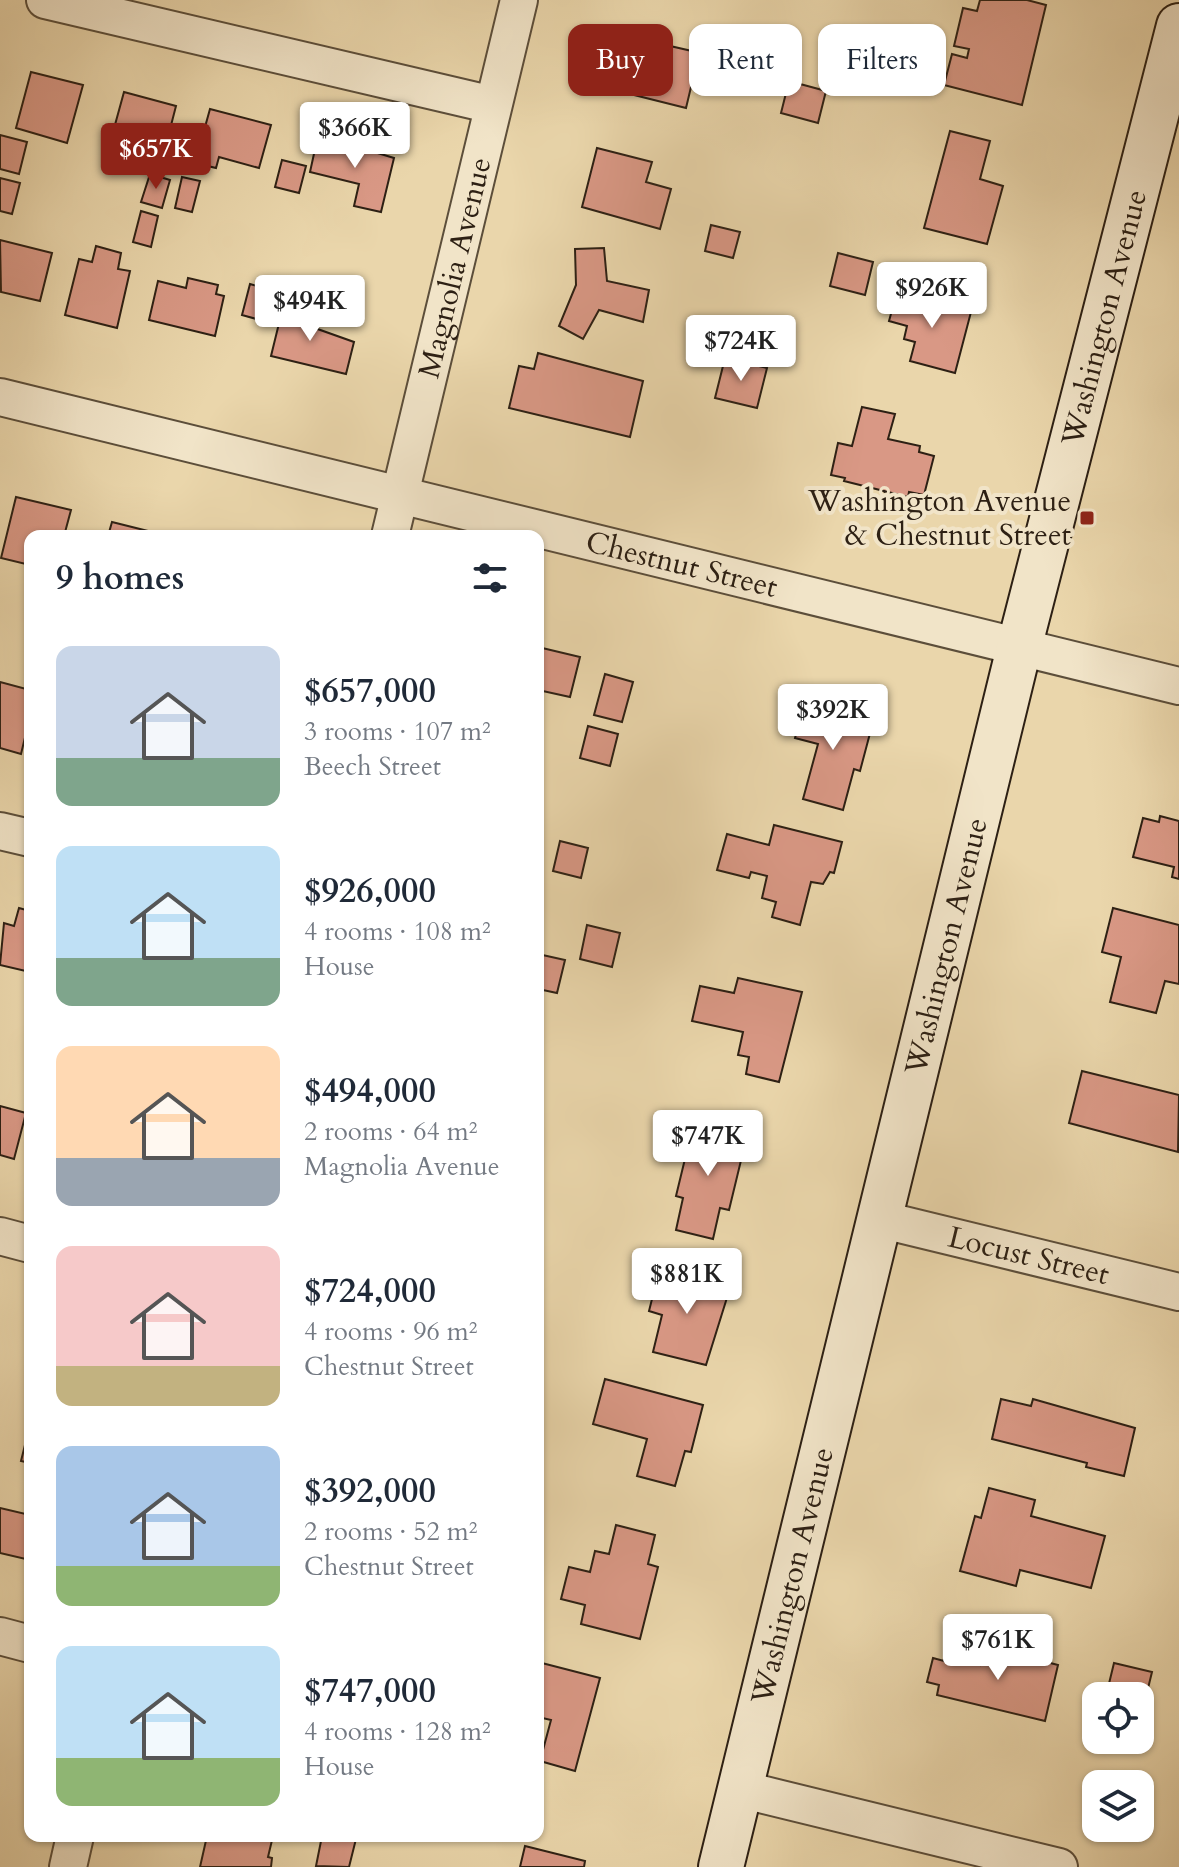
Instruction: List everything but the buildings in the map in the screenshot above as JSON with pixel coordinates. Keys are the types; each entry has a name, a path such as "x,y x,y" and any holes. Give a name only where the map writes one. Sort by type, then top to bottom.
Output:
{"main road":[{"name":"Washington Avenue","path":"721,1867 1019,648 1174,71 1179,26"}],"street":[{"path":"45,0 493,105"},
{"name":"Magnolia Avenue","path":"392,530 519,0"},
{"name":"Chestnut Street","path":"0,397 535,530"},
{"name":"Chestnut Street","path":"544,532 1179,686"},
{"path":"0,831 24,837"},
{"name":"Locust Street","path":"879,1219 1179,1292"},
{"path":"0,1236 24,1242"},
{"path":"0,1636 24,1642"},
{"path":"740,1789 1059,1867"},
{"path":"68,1867 74,1842"}],"place":[{"name":"Washington Avenue & Chestnut Street","path":"1087,518"}]}
